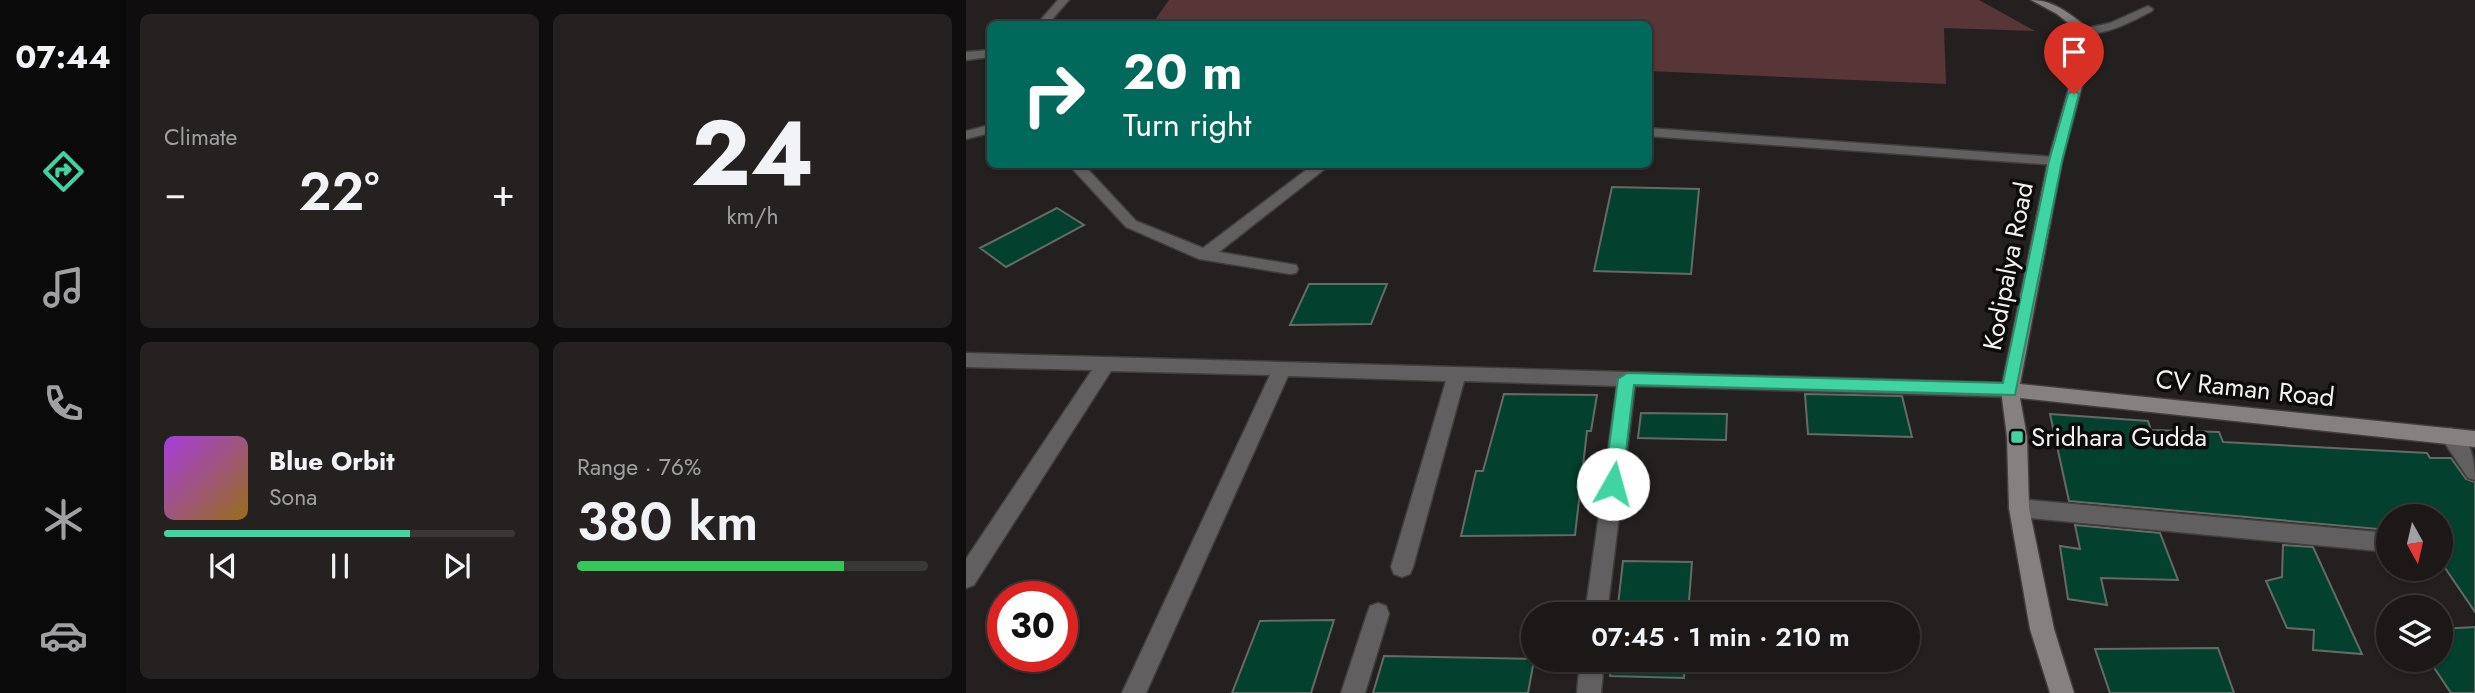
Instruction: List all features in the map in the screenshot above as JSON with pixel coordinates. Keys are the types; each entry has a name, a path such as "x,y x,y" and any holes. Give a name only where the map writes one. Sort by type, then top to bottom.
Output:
{"main road":[{"path":"2036,0 2061,12 2084,30"},
{"name":"Kodipalya Road","path":"2062,693 2042,629 2019,508 2017,437 2010,390 2056,161 2086,49 2084,30"},
{"name":"CV Raman Road","path":"2010,390 2475,439"}],"street":[{"path":"1045,21 1064,0"},
{"path":"2084,30 2113,26 2148,9"},
{"path":"966,56 987,54"},
{"path":"966,135 987,130"},
{"path":"1652,132 2056,161"},
{"path":"1079,168 1131,224 1205,255 1290,269"},
{"path":"1205,255 1319,168"},
{"path":"966,360 2010,390"},
{"path":"966,578 1106,364"},
{"path":"1134,693 1282,369"},
{"path":"1402,567 1457,374"},
{"path":"1598,602 1627,379"},
{"path":"2450,436 2475,472"},
{"path":"2019,508 2376,542"},
{"path":"1353,693 1378,614"},
{"path":"1589,693 1591,672"}],"shaded area":[{"path":"1169,0 1979,0 2035,31 1944,28 1946,84 1652,71 1652,21 1154,21"}],"building":[{"path":"1612,187 1699,189 1691,274 1594,271"},
{"path":"1057,208 1084,225 1006,267 980,248"},
{"path":"1309,284 1387,284 1371,324 1290,325"},
{"path":"1504,394 1597,395 1591,431 1587,431 1575,535 1461,536 1476,471 1483,471"},
{"path":"1805,394 1902,396 1912,437 1808,434"},
{"path":"1641,413 1727,414 1726,440 1638,438"},
{"path":"2050,414 2148,421 2151,430 2219,432 2223,442 2427,453 2430,458 2451,458 2466,479 2475,482 2475,612 2454,581 2454,504 2376,504 2376,529 2069,501"},
{"path":"2075,525 2160,533 2178,580 2101,578 2107,605 2068,599 2060,546 2080,549"},
{"path":"2283,545 2313,547 2362,654 2313,650 2314,630 2287,628 2266,581 2282,577"},
{"path":"1623,561 1692,562 1689,602 1618,602"},
{"path":"1334,620 1311,693 1232,693 1260,621"},
{"path":"2475,627 2475,693 2451,693 2437,672 2453,672 2453,628"},
{"path":"2218,648 2234,693 2110,693 2095,649"},
{"path":"1384,656 1521,659 1521,672 1532,672 1528,693 1373,693"},
{"path":"1610,672 1684,672 1684,678 1610,676"}],"place":[{"name":"Sridhara Gudda","path":"2017,437"}],"route":[{"path":"1613,484 1627,379 2010,390 2056,161 2074,94"}]}
